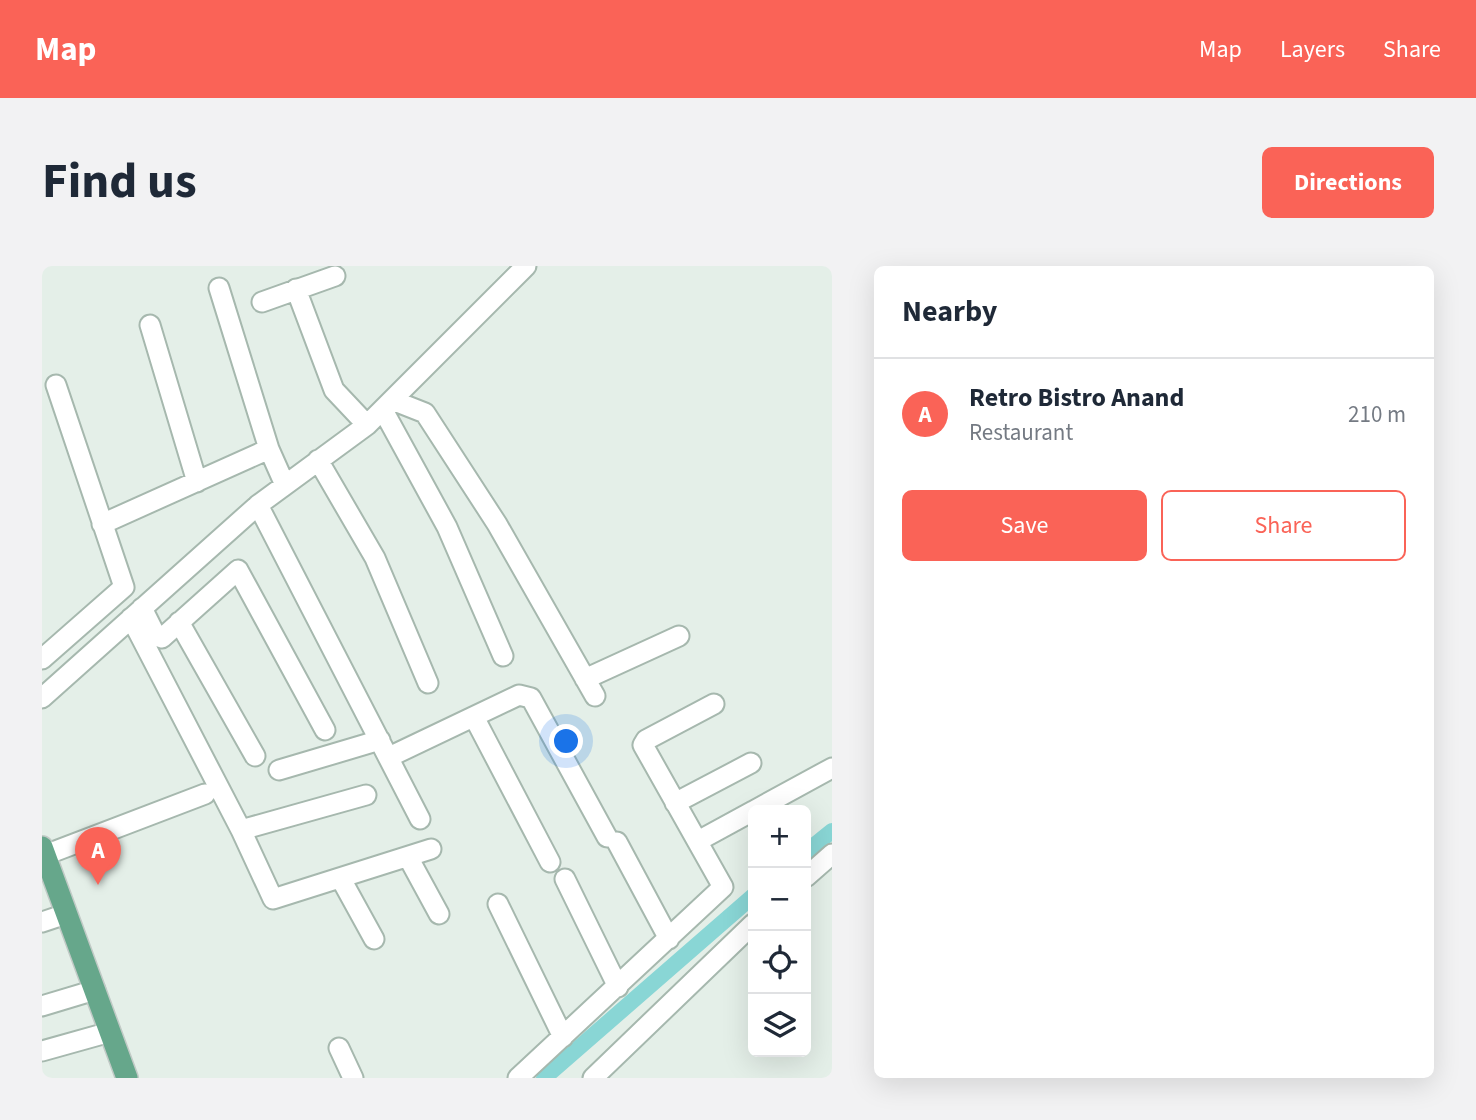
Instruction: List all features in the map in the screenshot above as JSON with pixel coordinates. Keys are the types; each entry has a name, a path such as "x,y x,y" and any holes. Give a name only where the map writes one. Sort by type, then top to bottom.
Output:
{"main road":[{"path":"43,851 127,1078"}],"street":[{"path":"42,698 258,505 367,425 526,266"},
{"path":"262,302 335,276"},
{"path":"219,288 269,449 285,485"},
{"path":"296,289 334,390 367,425"},
{"path":"150,325 197,482"},
{"path":"42,659 124,587 56,385"},
{"path":"388,405 447,527 503,656"},
{"path":"388,405 425,413 497,524 590,688 678,636"},
{"path":"102,524 269,449"},
{"path":"318,460 370,547 428,683"},
{"path":"258,505 420,818"},
{"path":"136,613 159,639 234,571 241,572 325,730"},
{"path":"136,613 273,899 431,849"},
{"path":"179,622 255,756"},
{"path":"389,757 519,695 531,698 669,939"},
{"path":"518,1078 723,887 643,745 646,740 714,704"},
{"path":"474,717 550,862"},
{"path":"279,770 380,740"},
{"path":"675,803 751,763"},
{"path":"765,805 832,768"},
{"path":"43,851 205,794"},
{"path":"241,830 366,795"},
{"path":"698,841 748,814"},
{"path":"811,873 832,854"},
{"path":"408,857 439,914"},
{"path":"341,879 374,939"},
{"path":"565,879 618,987"},
{"path":"498,904 563,1037"},
{"path":"42,922 66,914"},
{"path":"593,1078 748,929"},
{"path":"42,1006 95,990"},
{"path":"42,1051 110,1032"},
{"path":"339,1048 353,1078"}],"waterway":[{"path":"811,848 832,831"},
{"path":"544,1078 748,900"}],"place":[{"name":"Retro Bistro Anand","path":"98,885"}]}
